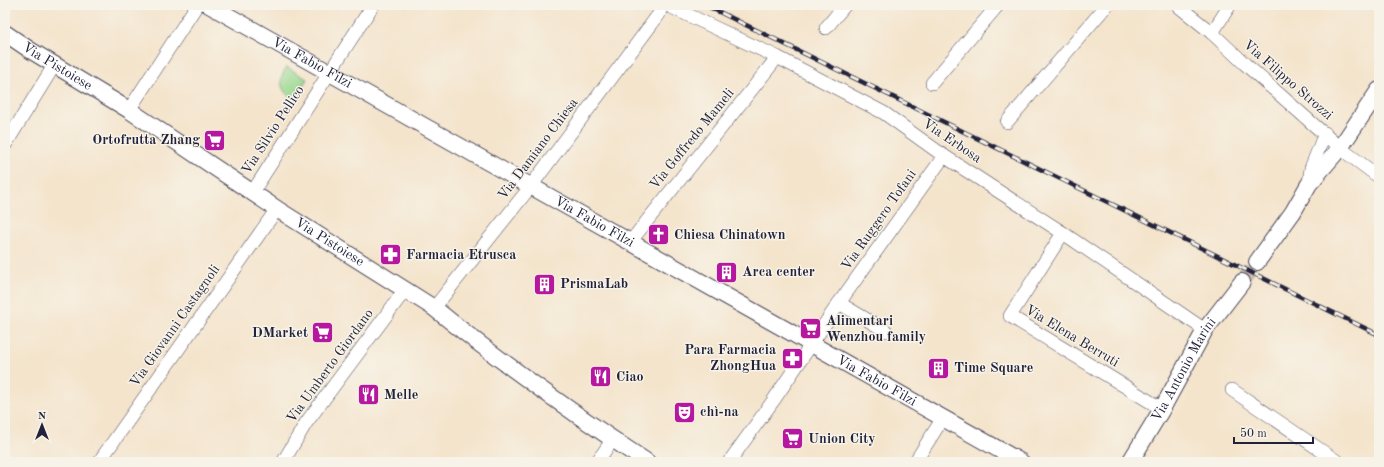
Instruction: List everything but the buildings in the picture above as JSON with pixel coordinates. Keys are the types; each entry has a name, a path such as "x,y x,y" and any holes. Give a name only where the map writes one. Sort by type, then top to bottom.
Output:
{"street":[{"path":"129,110 197,5"},
{"name":"Via Fabio Filzi","path":"208,5 631,241 1021,462"},
{"name":"Via Silvio Pellico","path":"252,193 373,5"},
{"name":"Via Damiano Chiesa","path":"434,308 531,186 659,14 662,5"},
{"name":"Via Erbosa","path":"667,5 777,57 884,113 944,156 1062,233 1205,330"},
{"path":"826,28 845,5"},
{"path":"932,83 998,5"},
{"path":"1007,122 1107,5"},
{"name":"Via Filippo Strozzi","path":"1177,5 1212,33 1340,148 1379,177"},
{"path":"1212,33 1230,5"},
{"name":"Via Pistoiese","path":"5,33 30,50 129,110 252,193 434,308 545,392 647,462"},
{"name":"Via Goffredo Mameli","path":"631,241 777,57"},
{"path":"5,145 55,64"},
{"path":"1256,262 1293,212 1309,184 1340,148 1379,90"},
{"path":"1309,184 1311,168 1325,133"},
{"name":"Via Ruggero Tofani","path":"729,462 839,303 944,156"},
{"name":"Via Giovanni Castagnoli","path":"99,462 277,209"},
{"name":"Via Elena Berruti","path":"1062,233 1010,316 1162,409"},
{"name":"Via Antonio Marini","path":"1130,462 1162,409 1205,330 1242,282"},
{"name":"Via Umberto Giordano","path":"283,462 306,423 405,290"},
{"path":"839,303 886,331"},
{"path":"1232,390 1331,460"},
{"path":"915,462 943,418"},
{"path":"597,462 613,439"}],"green space":[{"path":"287,67 307,79 294,100 283,89 281,81"}],"tunnel":[{"path":"1242,282 1257,262"}],"railway":[{"path":"705,5 1379,335"}],"place":[{"name":"Ortofrutta Zhang","path":"215,140"},
{"name":"Chiesa Chinatown","path":"659,235"},
{"name":"Farmacia Etrusca","path":"391,255"},
{"name":"Arca center","path":"726,272"},
{"name":"PrismaLab","path":"544,284"},
{"name":"Alimentari Wenzhou family","path":"811,329"},
{"name":"DMarket","path":"323,333"},
{"name":"Para Farmacia ZhongHua","path":"792,358"},
{"name":"Time Square","path":"939,368"},
{"name":"Ciao","path":"601,377"},
{"name":"Melle","path":"368,395"},
{"name":"chì-na","path":"685,412"},
{"name":"Union City","path":"792,439"}]}
